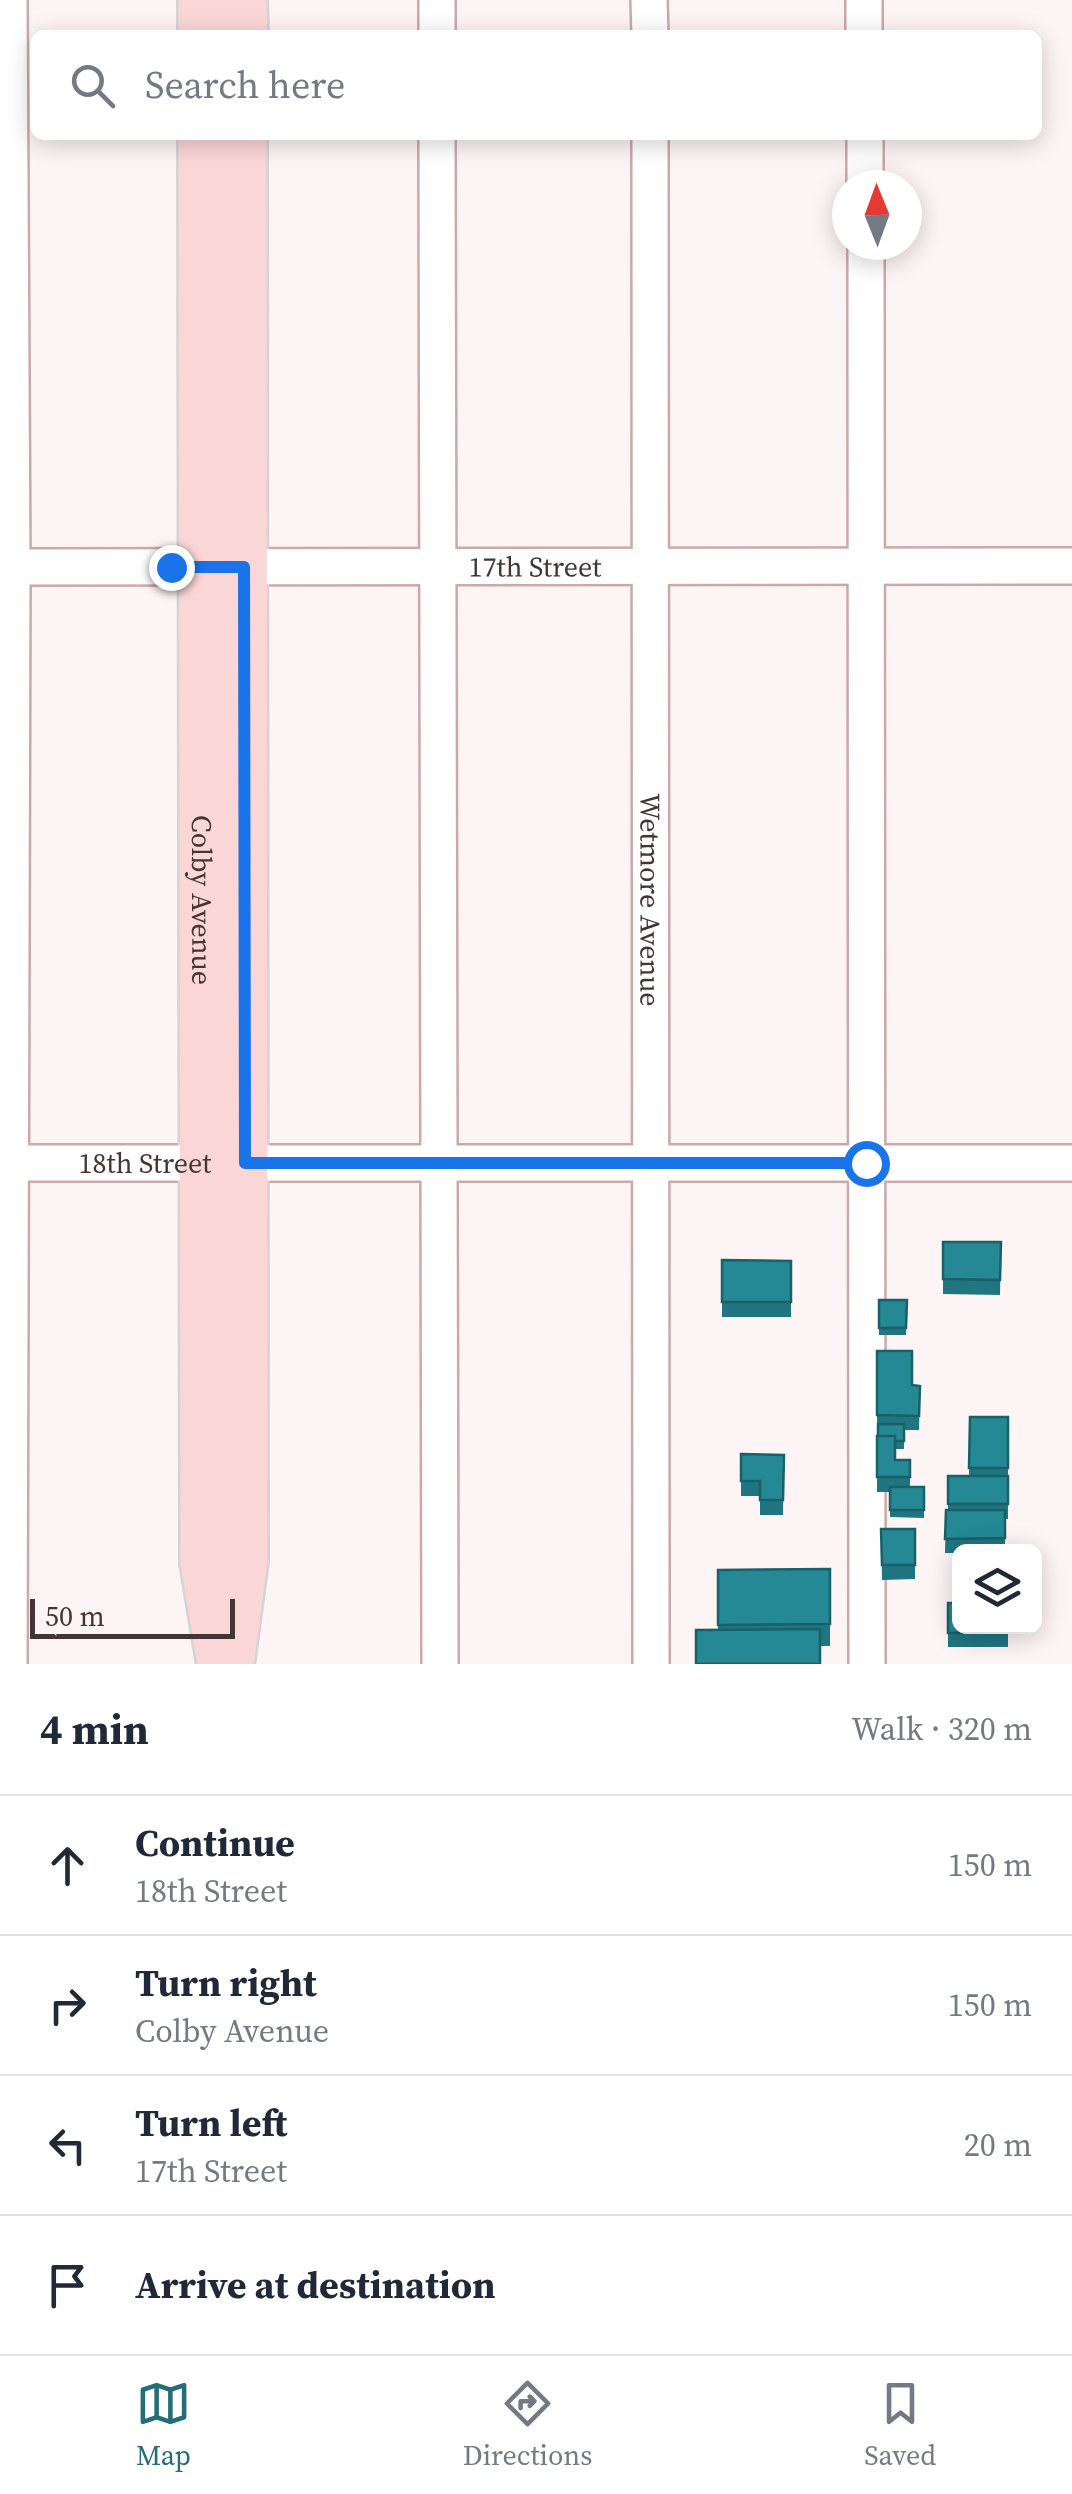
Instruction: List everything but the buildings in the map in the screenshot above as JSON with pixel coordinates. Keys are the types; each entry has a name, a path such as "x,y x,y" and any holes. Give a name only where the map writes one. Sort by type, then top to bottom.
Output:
{"main road":[{"path":"201,0 201,30"},
{"path":"244,0 244,30"},
{"name":"Colby Avenue","path":"201,140 223,567 224,1163 245,1560 232,1664"},
{"name":"Colby Avenue","path":"223,567 244,140"},
{"name":"Colby Avenue","path":"220,1664 203,1562 224,1163"}],"street":[{"path":"9,0 5,1163 9,1664"},
{"path":"437,0 437,30"},
{"path":"650,0 650,30"},
{"path":"864,0 864,30"},
{"path":"437,140 440,1664"},
{"name":"Wetmore Avenue","path":"650,140 652,1664"},
{"path":"865,140 865,170"},
{"path":"866,260 867,1664"},
{"name":"17th Street","path":"6,567 1072,566"},
{"name":"18th Street","path":"5,1163 1072,1163"}],"route":[{"path":"171,567 244,567 245,1163 866,1163"}]}
